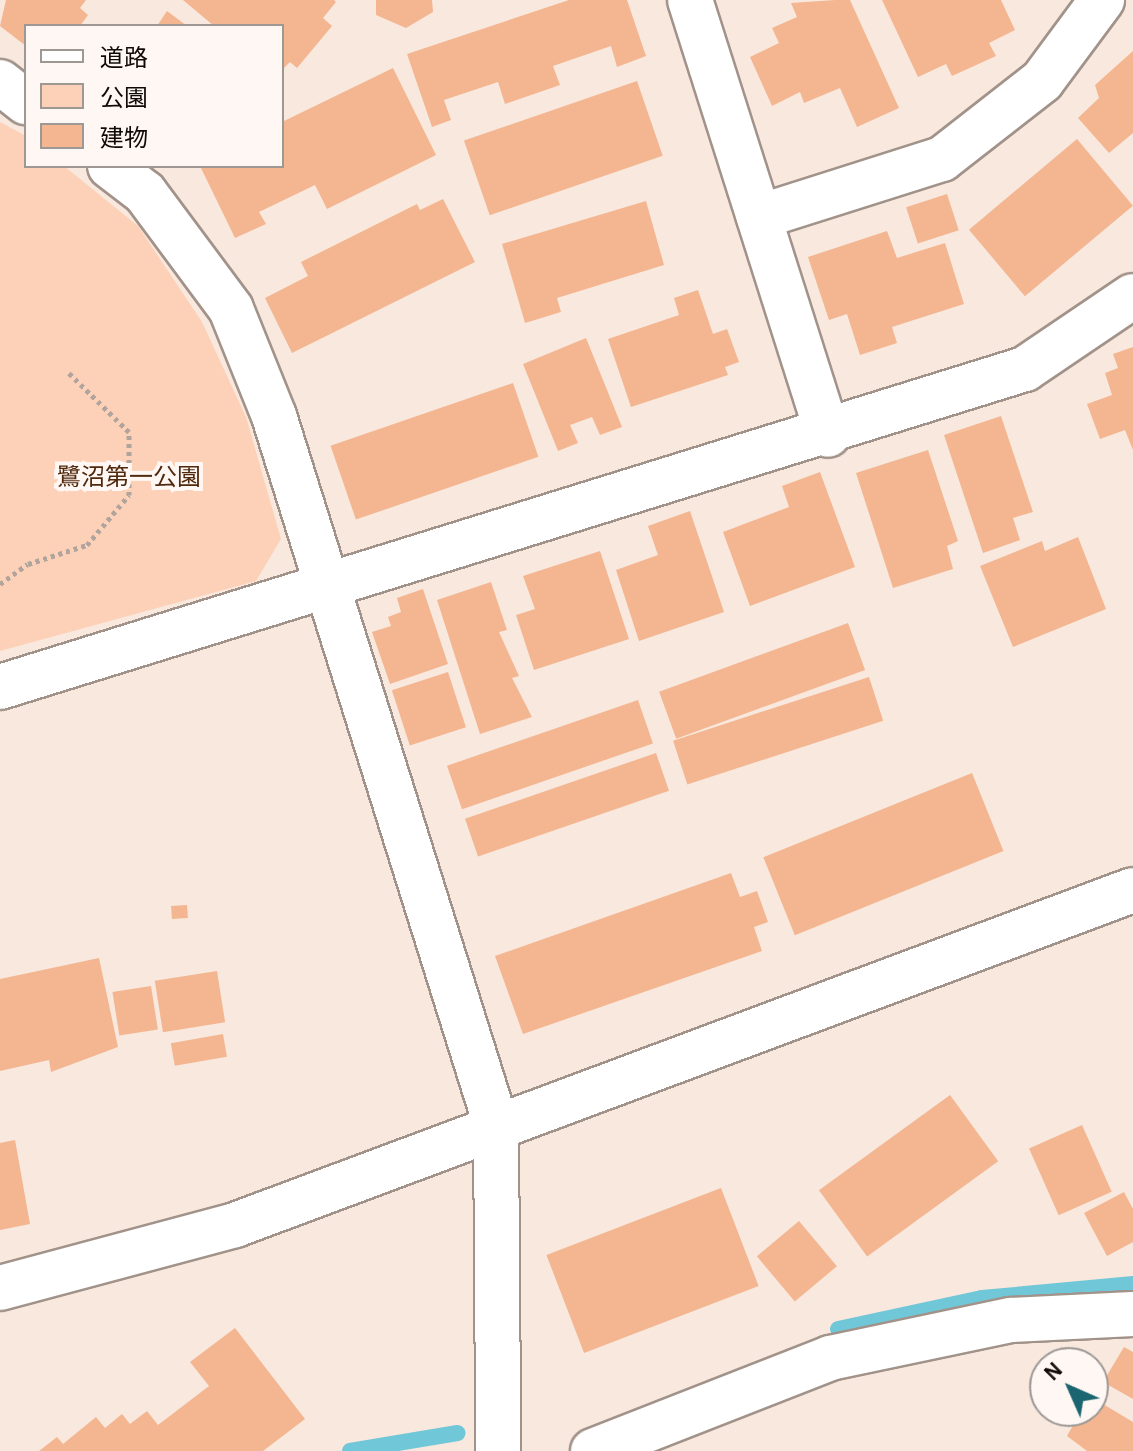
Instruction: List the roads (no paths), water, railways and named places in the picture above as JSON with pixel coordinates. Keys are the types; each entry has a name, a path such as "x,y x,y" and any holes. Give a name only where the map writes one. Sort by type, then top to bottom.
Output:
{"street":[{"path":"690,0 828,435"},
{"path":"759,217 942,159 1042,81 1102,0"},
{"path":"0,82 24,100"},
{"path":"113,168 145,193 231,309 274,416 323,581 496,1125 498,1451"},
{"path":"0,687 323,581 828,435 1025,369 1133,296"},
{"path":"0,1288 235,1225 496,1125 1133,890"},
{"path":"593,1451 830,1358 1011,1320 1133,1314"}],"waterway":[{"path":"838,1329 982,1298 1133,1284"},
{"path":"350,1451 458,1433"}],"park label":[{"name":"鷺沼第一公園","path":"129,479"}]}
